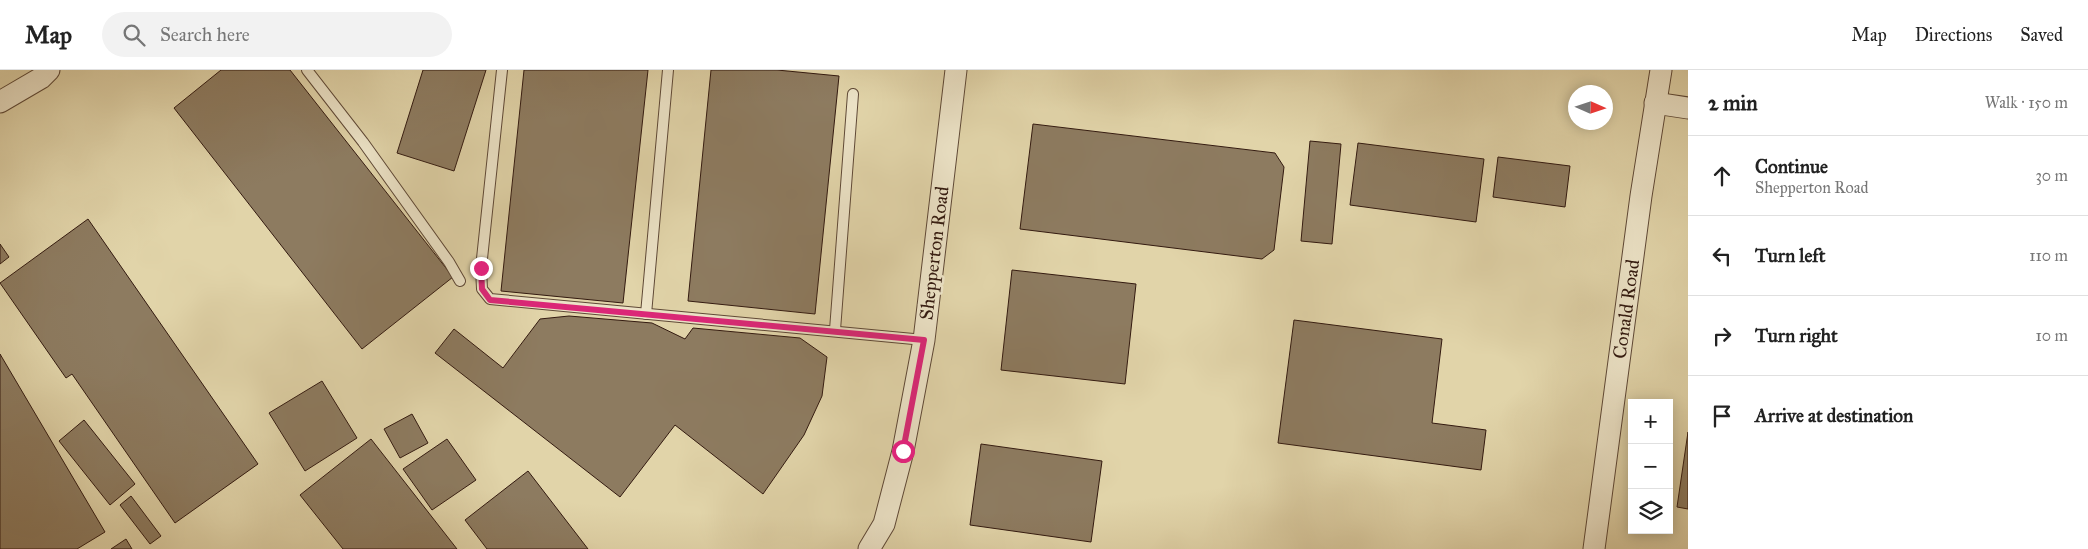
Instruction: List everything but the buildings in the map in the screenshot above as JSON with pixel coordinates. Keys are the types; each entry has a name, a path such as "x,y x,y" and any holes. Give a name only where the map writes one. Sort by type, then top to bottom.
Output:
{"street":[{"path":"0,102 41,78 50,70"},
{"name":"Shepperton Road","path":"869,549 884,524 903,451 924,340 956,70"},
{"name":"Conald Road","path":"1594,549 1640,206 1661,70"},
{"path":"1655,103 1688,108"}],"lane":[{"path":"307,70 368,150 449,262 460,281"},
{"path":"502,70 481,268 482,289 490,300 835,330 924,340"},
{"path":"646,314 668,70"},
{"path":"835,330 853,94"}],"route":[{"path":"481,268 482,289 490,300 835,330 924,340 903,451"}]}
